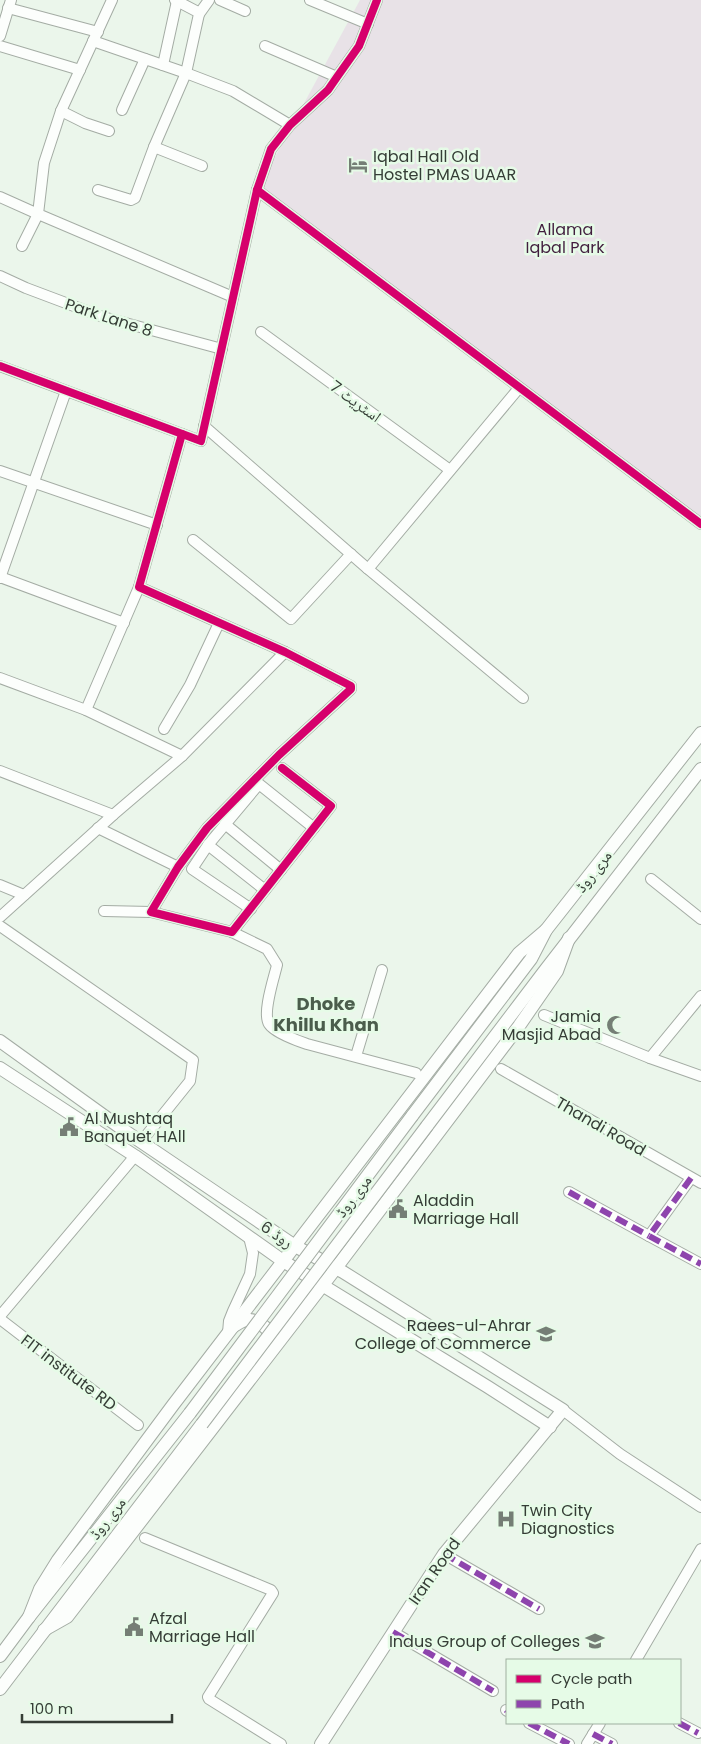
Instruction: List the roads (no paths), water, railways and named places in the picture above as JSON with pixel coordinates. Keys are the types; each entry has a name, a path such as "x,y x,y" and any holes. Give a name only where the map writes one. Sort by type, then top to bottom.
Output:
{"main road":[{"name":"مری روڈ","path":"0,1656 29,1616 190,1413 531,959 546,930 701,733"},
{"name":"مری روڈ","path":"0,1689 569,938 701,769"},
{"path":"29,1616 40,1589 58,1560 283,1261 519,953 546,930"},
{"path":"44,1630 67,1617 336,1268 519,1026 557,971 569,938"},
{"name":"روڈ 6","path":"0,1041 141,1142 295,1246 336,1268 563,1410"},
{"name":"روڈ 6","path":"0,1068 135,1156 283,1261 488,1386 550,1427"},
{"path":"231,1330 245,1320 261,1324 268,1330 272,1338 270,1353"},
{"name":"Iran Road","path":"321,1744 444,1554 563,1410"}],"street":[{"path":"22,246 38,214 44,162 61,111 112,0"},
{"path":"163,65 176,0 199,14"},
{"path":"98,190 134,200 186,72 199,14 209,0"},
{"path":"220,0 245,11"},
{"path":"310,0 368,24"},
{"path":"0,366 201,441 257,190 271,149 290,125 328,90 359,46 377,0"},
{"path":"1,30 10,4 233,91 290,125"},
{"path":"0,46 80,70"},
{"path":"266,46 337,77"},
{"path":"122,110 145,58"},
{"path":"61,111 85,123 109,131"},
{"path":"154,147 202,166"},
{"path":"257,190 701,524"},
{"path":"0,197 233,297"},
{"name":"Park Lane 8","path":"0,276 26,288 104,317 222,349"},
{"name":"اسٹریٹ 7","path":"262,332 450,470"},
{"path":"368,569 519,388"},
{"path":"66,391 0,578 124,623"},
{"path":"204,426 368,569 523,698"},
{"path":"86,710 139,587 182,434"},
{"path":"0,471 157,525"},
{"path":"193,540 291,619 351,554"},
{"path":"139,587 285,652 350,684 351,689 279,755 214,822 178,867 151,912"},
{"path":"164,729 190,685 219,623"},
{"path":"0,917 98,828 182,756 285,652"},
{"path":"0,678 86,710 182,756"},
{"path":"232,932 329,809 329,804 282,768"},
{"path":"0,771 113,815"},
{"path":"250,909 192,869 208,845 259,784 314,828"},
{"path":"225,824 281,870"},
{"path":"98,828 178,867"},
{"path":"208,845 265,890"},
{"path":"651,879 701,919"},
{"path":"0,885 24,894"},
{"path":"104,911 151,912 232,932 267,949 276,965 267,1006 266,1017 269,1025 290,1039 416,1073"},
{"path":"0,926 194,1060 190,1081 141,1142"},
{"path":"356,1056 382,970"},
{"path":"650,1058 701,996"},
{"path":"544,1015 650,1058 701,1076"},
{"name":"Thandi Road","path":"501,1069 701,1183"},
{"path":"0,1318 135,1156"},
{"path":"649,1236 691,1178"},
{"path":"569,1192 701,1264"},
{"path":"231,1330 229,1321 250,1274 253,1253 249,1237"},
{"name":"FIT institute RD","path":"0,1318 138,1425"},
{"path":"563,1410 620,1454 701,1507"},
{"path":"145,1538 271,1590 273,1593 208,1697 281,1744"},
{"path":"637,1659 701,1549"},
{"path":"444,1554 539,1609"},
{"path":"393,1632 493,1691"},
{"path":"531,1724 569,1744"},
{"path":"588,1744 599,1724"},
{"path":"681,1724 698,1733"},
{"path":"593,1734 612,1744"}],"place":[{"name":"Iqbal Hall Old Hostel PMAS UAAR","path":"358,165"},
{"name":"Jamia Masjid Abad","path":"616,1025"},
{"name":"Al Mushtaq Banquet HAll","path":"69,1127"},
{"name":"Aladdin Marriage Hall","path":"398,1209"},
{"name":"Raees-ul-Ahrar College of Commerce","path":"546,1334"},
{"name":"Twin City Diagnostics","path":"506,1519"},
{"name":"Afzal Marriage Hall","path":"134,1627"},
{"name":"Indus Group of Colleges","path":"595,1641"}],"district":[{"name":"Dhoke Khillu Khan","path":"326,1014"}],"park label":[{"name":"Allama Iqbal Park","path":"565,238"}]}
